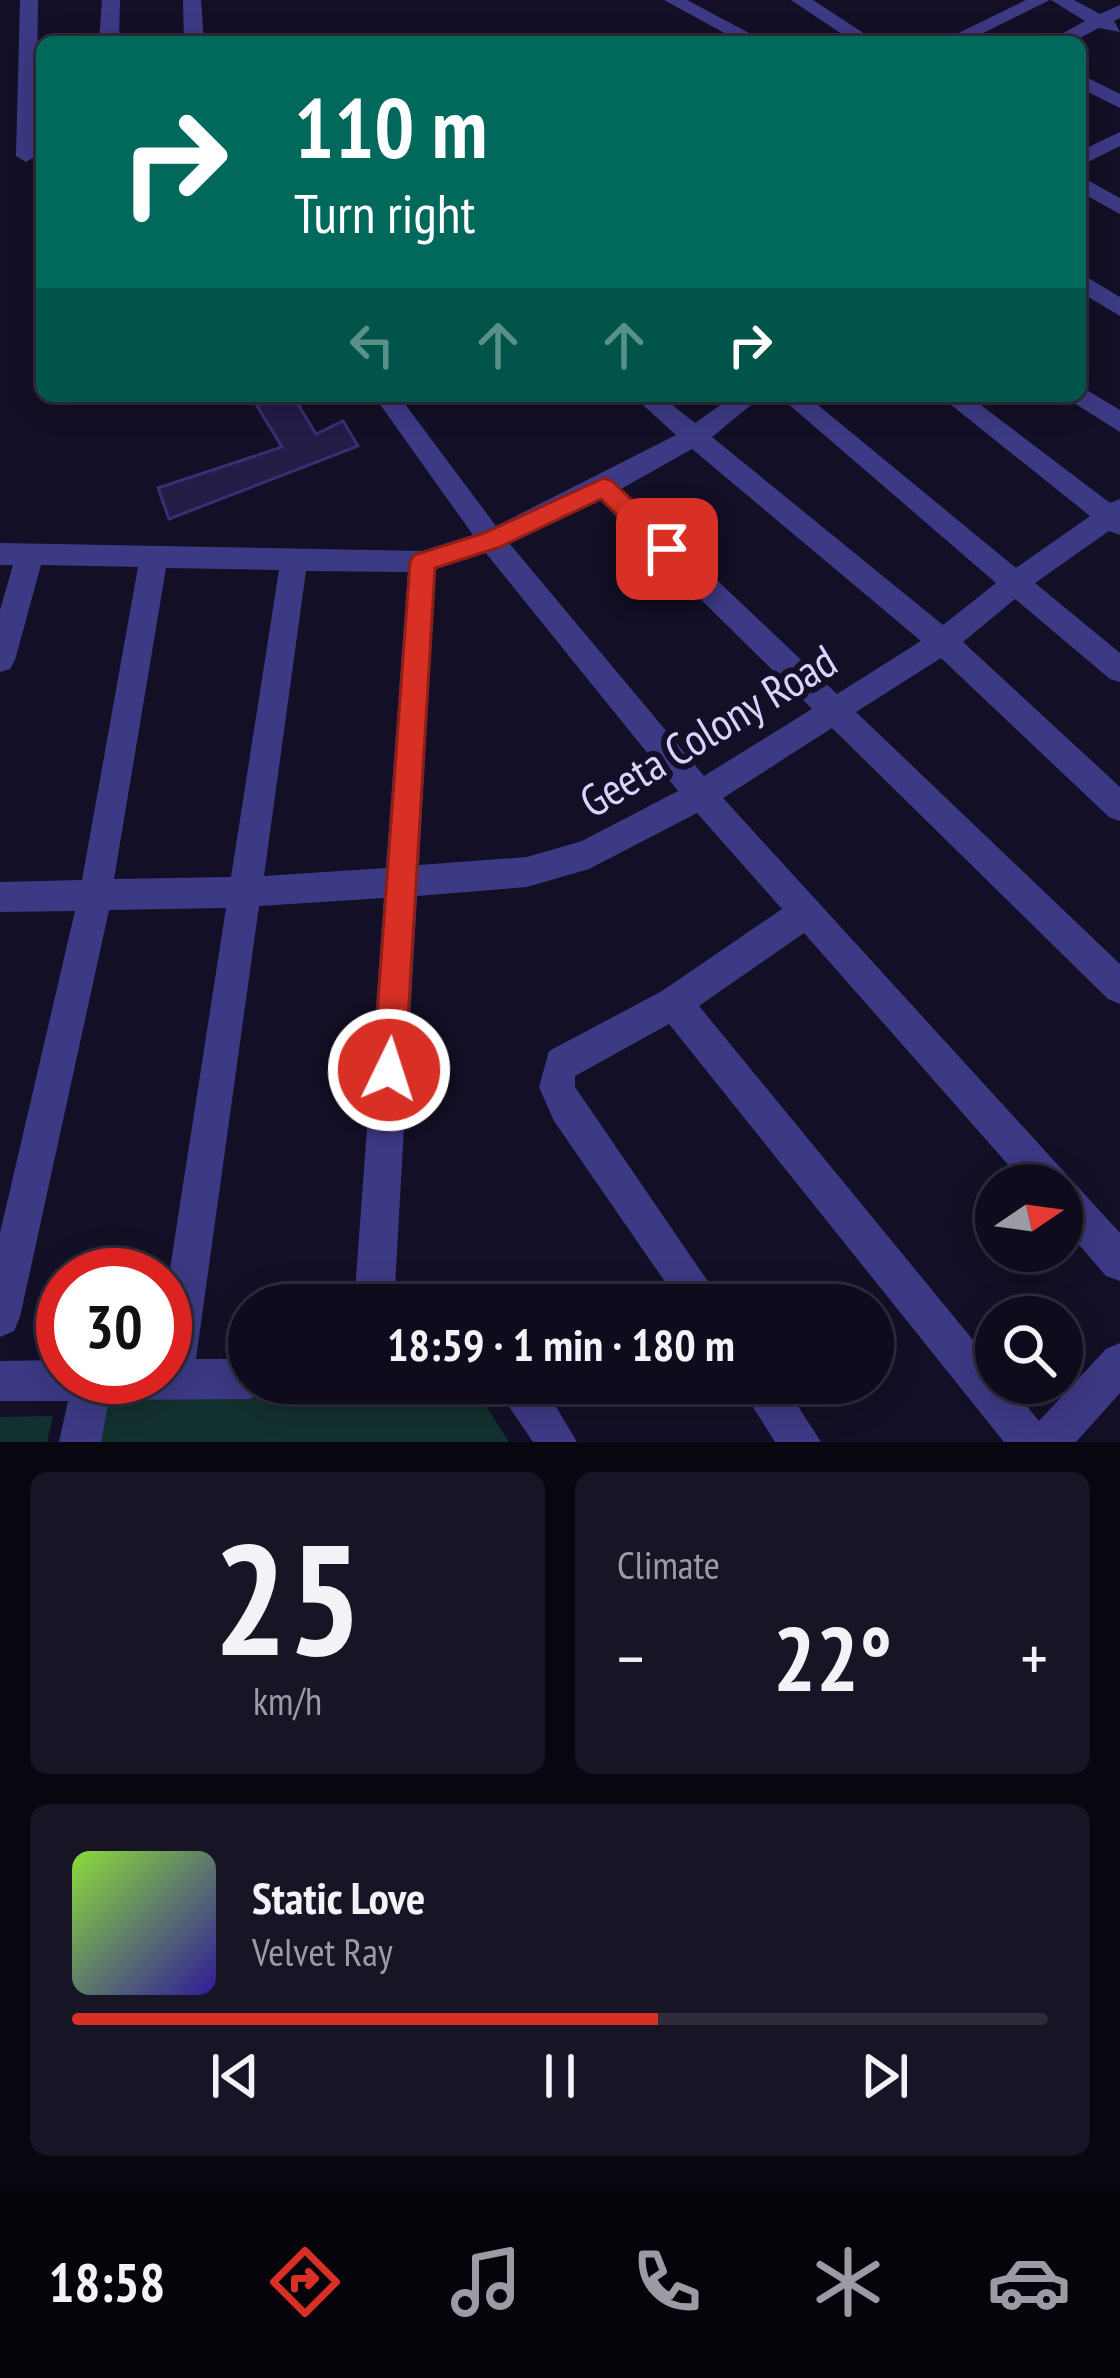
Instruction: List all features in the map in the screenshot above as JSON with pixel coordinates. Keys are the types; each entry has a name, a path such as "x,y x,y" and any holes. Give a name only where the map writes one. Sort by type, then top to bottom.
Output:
{"street":[{"path":"0,163 34,154 29,0"},
{"path":"109,36 111,0"},
{"path":"192,0 194,36"},
{"path":"674,0 744,36"},
{"path":"800,0 857,36"},
{"path":"963,36 1041,0"},
{"path":"1060,0 1120,32"},
{"path":"1070,36 1120,11"},
{"path":"1086,83 1120,102"},
{"path":"1086,157 1120,138"},
{"path":"1086,187 1120,207"},
{"path":"1086,285 1120,308"},
{"path":"1086,399 1120,423"},
{"path":"390,402 491,540 641,728 1032,1164"},
{"path":"652,402 944,642 1120,807"},
{"path":"0,554 422,562 491,540 604,487 695,436 742,402"},
{"path":"798,402 1120,670"},
{"path":"960,402 1117,517"},
{"path":"604,487 1120,987"},
{"name":"Geeta Colony Road","path":"0,897 245,892 401,882 526,872 589,854 701,795 944,642 1015,583 1117,517"},
{"path":"0,660 30,554"},
{"path":"0,1318 95,897 154,557"},
{"path":"192,1251 294,559"},
{"path":"375,1284 422,562"},
{"path":"689,1284 557,1093 555,1077 562,1064 674,1003 805,913"},
{"path":"674,1003 1030,1442"},
{"path":"1083,1221 1120,1262"},
{"path":"1048,1442 1120,1363"},
{"path":"192,1380 228,1379"},
{"path":"0,1382 36,1382"},
{"path":"80,1442 87,1404"},
{"path":"533,1404 556,1442"},
{"path":"773,1404 800,1442"}],"green space":[{"path":"228,1395 228,1404 485,1404 509,1442 100,1442 107,1404 192,1404 192,1396"},
{"path":"53,1416 47,1442 0,1442 0,1417"}],"building":[{"path":"255,402 297,402 316,434 343,421 358,446 169,519 158,488 282,447"}],"route":[{"path":"389,1070 422,562 491,540 604,487 667,549"}]}
